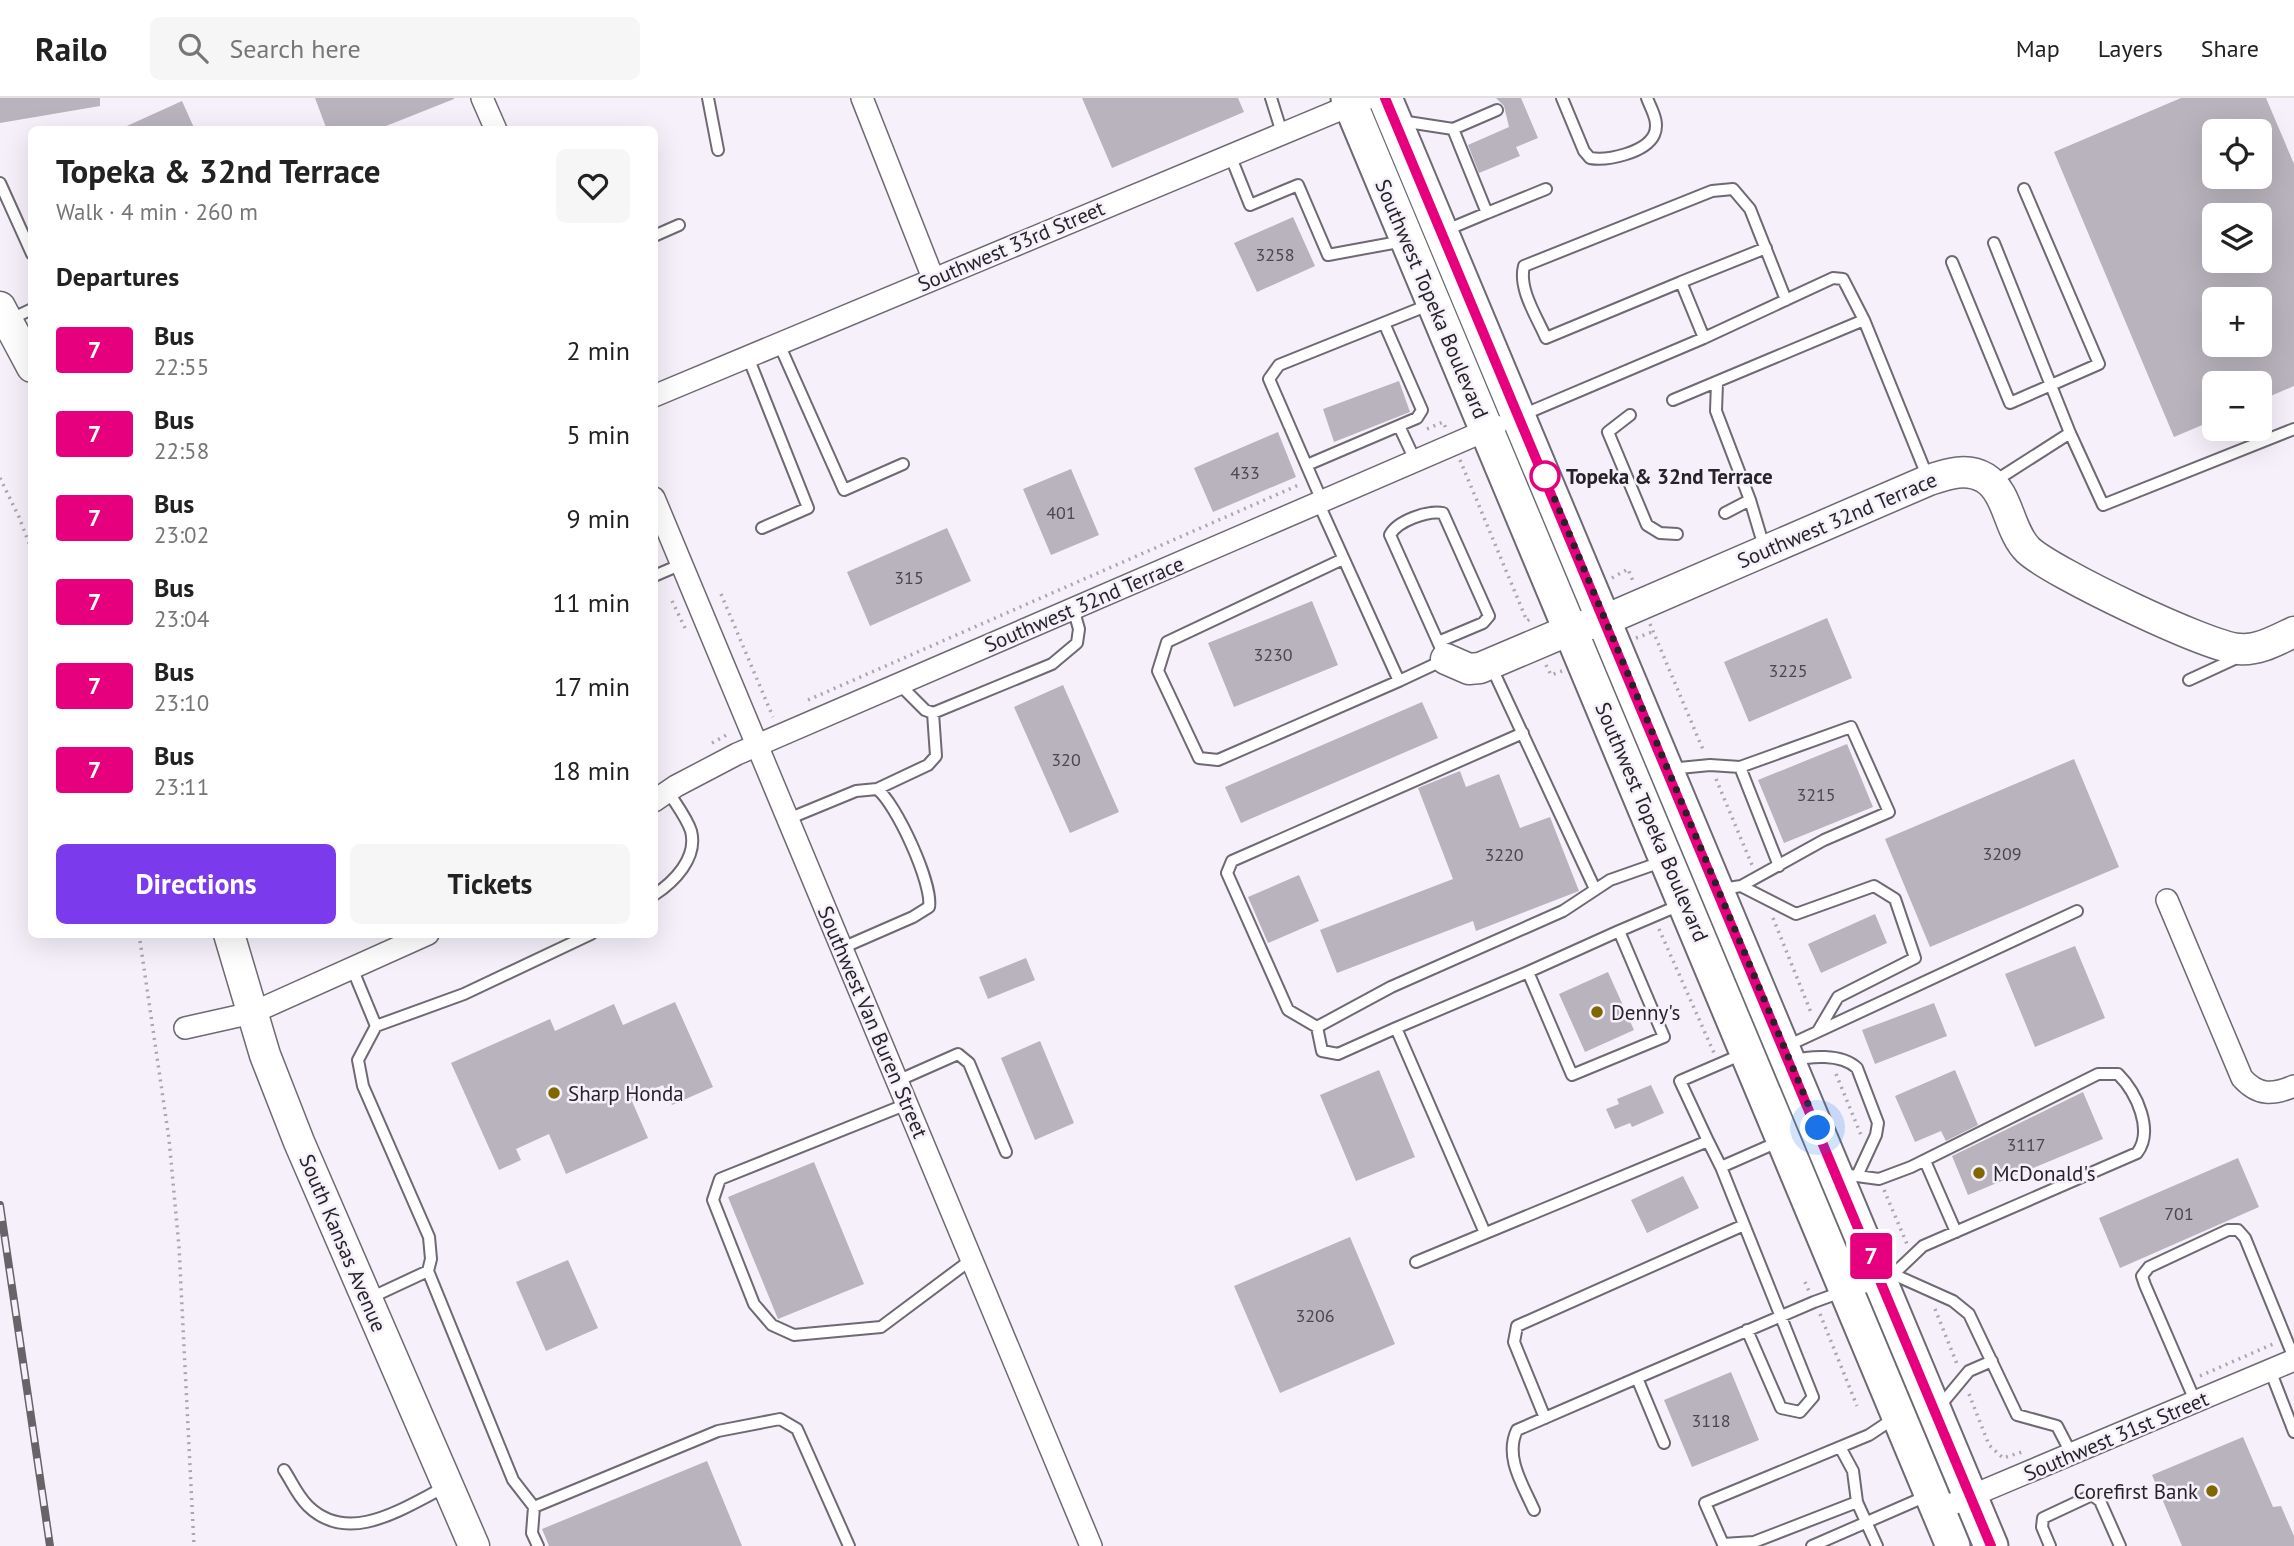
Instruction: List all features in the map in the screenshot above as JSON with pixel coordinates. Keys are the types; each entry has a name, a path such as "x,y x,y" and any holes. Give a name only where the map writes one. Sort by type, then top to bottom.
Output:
{"main road":[{"name":"Southwest Topeka Boulevard","path":"1356,100 1408,241 1668,860 1714,893 1738,1056 1784,1139 1953,1546"},
{"name":"Southwest Topeka Boulevard","path":"1390,109 1605,620 1714,893 1787,1054 1847,1174 1889,1280 1936,1412 1991,1546"},
{"path":"1738,1056 1787,1054"}],"street":[{"path":"482,98 494,126"},
{"path":"862,98 933,278"},
{"name":"Southwest 33rd Street","path":"658,395 1356,100"},
{"path":"13,312 28,355"},
{"name":"Southwest 32nd Terrace","path":"661,796 712,765 757,745 1520,416"},
{"name":"Southwest 32nd Terrace","path":"1442,650 1469,668 1490,664 1572,629 1605,620 1929,480 1949,473 1964,472 1975,473 1991,484"},
{"path":"1991,484 2003,501 2020,540 2043,561 2203,640 2241,649 2281,638"},
{"name":"Southwest Van Buren Street","path":"658,514 682,564 1091,1546"},
{"path":"2167,900 2238,1071 2254,1088 2277,1094 2294,1086"},
{"name":"South Kansas Avenue","path":"230,938 252,1013 299,1142 474,1546"},
{"path":"185,1028 252,1013 419,938"},
{"name":"Southwest 31st Street","path":"1935,1502 1971,1498 2294,1359"}],"lane":[{"path":"708,98 718,150"},
{"path":"1270,98 1282,133"},
{"path":"1562,98 1590,159 1604,161 1646,144 1654,135 1656,121 1647,98"},
{"path":"1390,109 1453,129 1497,110"},
{"path":"1453,129 1487,213"},
{"path":"1230,155 1250,205 1298,185 1328,255 1408,241"},
{"path":"0,183 28,245"},
{"path":"1442,232 1546,189"},
{"path":"1766,248 1546,338 1524,289 1522,275 1524,266 1543,257 1712,191 1733,189 1750,209 1766,248 1786,300"},
{"path":"1951,262 2010,403 2099,364 2024,189"},
{"path":"658,234 679,225"},
{"path":"1994,243 2070,432 2103,505 2294,429"},
{"path":"1520,416 1704,338 1833,278 1843,279 1864,320 1929,480"},
{"path":"1681,282 1704,338"},
{"path":"1399,681 1343,559 1307,465 1269,379 1279,365 1434,303"},
{"path":"1673,400 1864,320"},
{"path":"1307,465 1417,418 1422,410 1384,323"},
{"path":"779,344 844,491 903,464"},
{"path":"748,357 808,508 762,528"},
{"path":"1717,383 1716,411 1750,500 1765,551"},
{"path":"1630,415 1608,432 1647,525 1660,533 1677,534"},
{"path":"1399,426 1415,460"},
{"path":"1991,484 2070,432"},
{"path":"1725,513 1750,500"},
{"path":"1343,559 1167,642 1158,671 1199,758 1218,760 1399,681 1483,623 1489,616 1443,513 1434,511 1394,528 1390,536 1442,650"},
{"path":"658,574 682,564"},
{"path":"899,684 925,710 933,713 1052,664 1077,643 1079,629 1073,608"},
{"path":"2189,680 2281,638"},
{"path":"1490,664 1595,889"},
{"path":"788,819 856,791 877,789 928,765 936,756 933,713"},
{"path":"1523,733 1231,861 1227,873 1288,1010 1317,1027 1322,1051 1338,1054 1619,931 1779,866 1824,841 1889,812 1851,727 1741,767 1710,765 1666,769"},
{"path":"1741,767 1779,866"},
{"path":"842,948 913,917 929,907 931,895 916,857 891,805 877,789"},
{"path":"658,892 674,882 690,853 691,831 661,796"},
{"path":"1317,1027 1391,987 1563,911 1610,880 1668,860"},
{"path":"1714,893 1796,914 1874,886 1895,899 1915,958 1838,997 1818,1031"},
{"path":"1787,1054 1818,1031 2077,911"},
{"path":"1528,972 1572,1075 1664,1037 1619,931"},
{"path":"538,1546 532,1533 534,1507 513,1480 428,1271 431,1259 429,1237 363,1086 358,1060 376,1026 464,994 583,938"},
{"path":"352,968 376,1026"},
{"path":"1396,1028 1485,1233"},
{"path":"897,1081 958,1054 969,1063 1006,1152"},
{"path":"1787,1054 1850,1062 1857,1068 1878,1123 1876,1135 1847,1174 1880,1179 1925,1160 2098,1074 2119,1074 2127,1082 2144,1122 2144,1143 2137,1153 1923,1246 1889,1280"},
{"path":"1738,1056 1681,1081 1721,1167 1813,1397 1800,1412 1781,1408 1747,1331"},
{"path":"907,1104 720,1179 713,1200 754,1304 772,1325 794,1335 881,1327 972,1259"},
{"path":"1721,1167 1784,1139"},
{"path":"1416,1262 1709,1141"},
{"path":"1925,1160 1955,1232"},
{"path":"1545,1418 1514,1342 1517,1326 1744,1225"},
{"path":"2196,1403 2142,1276 2149,1266 2228,1230 2238,1230 2245,1238 2294,1359"},
{"path":"367,1300 428,1271"},
{"path":"1534,1510 1512,1457 1511,1443 1517,1430 1814,1302 1846,1290 1889,1280 1953,1301 1969,1314 2017,1415 2057,1426 2072,1455"},
{"path":"1936,1412 1969,1371 1992,1361"},
{"path":"2270,1370 2294,1432"},
{"path":"1637,1378 1664,1443"},
{"path":"1857,1502 1754,1542 1723,1545 1705,1503 1869,1435 1899,1415"},
{"path":"534,1507 718,1431 780,1419 797,1429 849,1546"},
{"path":"1840,1447 1853,1471 1857,1502 1877,1546"},
{"path":"284,1470 316,1514 340,1526 351,1527 379,1519 448,1486"},
{"path":"2050,1546 2042,1527 2043,1518 2092,1494 2100,1501 2120,1546"},
{"path":"1812,1546 1867,1522 1935,1502"}],"path":[{"path":"0,478 28,541"},
{"path":"721,594 782,734"},
{"path":"1657,924 1738,1056"},
{"path":"140,938 169,1139 179,1247 194,1546"},
{"path":"1805,1282 1857,1406"}],"building":[{"path":"0,98 100,98 100,106 0,123"},
{"path":"315,98 454,98 386,126 326,126"},
{"path":"1082,98 1238,98 1244,112 1112,168"},
{"path":"1496,98 1521,98 1538,138 1516,147 1520,156 1479,173 1468,145 1509,127 1504,106"},
{"path":"2181,98 2266,98 2294,164 2294,386 2272,395 2272,371 2202,371 2202,425 2174,437 2054,152"},
{"path":"182,101 193,126 127,126"},
{"path":"1293,217 1315,266 1257,292 1234,243"},
{"path":"1399,381 1410,412 1334,442 1323,409"},
{"path":"1278,432 1296,477 1213,512 1194,468"},
{"path":"1071,469 1099,535 1051,555 1023,489"},
{"path":"947,528 971,581 870,626 847,572"},
{"path":"1312,601 1338,665 1234,707 1208,643"},
{"path":"1827,618 1852,678 1749,722 1724,662"},
{"path":"1063,685 1119,812 1070,833 1014,707"},
{"path":"1422,702 1438,738 1241,823 1225,787"},
{"path":"1847,744 1873,807 1784,843 1758,780"},
{"path":"2074,759 2119,867 1930,947 1885,839"},
{"path":"1460,771 1466,787 1499,774 1520,828 1550,817 1579,891 1476,931 1473,921 1337,973 1320,930 1453,879 1418,788"},
{"path":"1299,875 1319,921 1268,943 1248,897"},
{"path":"1875,914 1887,943 1821,973 1808,944"},
{"path":"2075,946 2105,1018 2035,1047 2005,974"},
{"path":"1026,958 1035,980 988,999 979,977"},
{"name":"Denny's","path":"1608,972 1634,1030 1585,1052 1559,994"},
{"name":"Sharp Honda","path":"675,1002 713,1087 672,1105 663,1085 631,1099 648,1138 566,1174 549,1134 516,1149 521,1160 499,1170 451,1063 550,1019 555,1031 614,1004 623,1025"},
{"path":"1934,1003 1947,1036 1875,1064 1862,1030"},
{"path":"1040,1041 1074,1123 1035,1140 1001,1058"},
{"path":"1379,1070 1415,1157 1356,1181 1320,1095"},
{"path":"1955,1070 1978,1125 1946,1141 1941,1131 1915,1142 1895,1096"},
{"path":"1651,1085 1664,1113 1632,1127 1630,1123 1615,1129 1606,1109 1619,1104 1617,1099"},
{"path":"2083,1092 2103,1139 1968,1195 1952,1156"},
{"path":"2238,1158 2259,1207 2120,1268 2099,1218"},
{"path":"814,1162 864,1284 778,1319 728,1197"},
{"path":"1683,1176 1699,1208 1647,1233 1631,1200"},
{"path":"1350,1237 1395,1344 1280,1393 1234,1286"},
{"path":"568,1260 598,1328 546,1351 516,1282"},
{"path":"1731,1372 1759,1440 1692,1467 1664,1400"},
{"name":"Corefirst Bank","path":"2243,1437 2273,1507 2281,1506 2294,1536 2294,1546 2182,1546 2152,1475"},
{"path":"707,1461 742,1546 549,1546 542,1529"}],"railway":[{"path":"0,1205 50,1546"}],"bus line":[{"name":"7","path":"1385,98 1991,1546"}],"place":[{"name":"Topeka & 32nd Terrace","path":"1545,476"},
{"name":"Denny's","path":"1597,1012"},
{"name":"Sharp Honda","path":"554,1093"},
{"name":"McDonald's","path":"1979,1173"},
{"name":"Corefirst Bank","path":"2212,1491"}],"route":[{"path":"1545,476 1716,890 1818,1128"}]}
